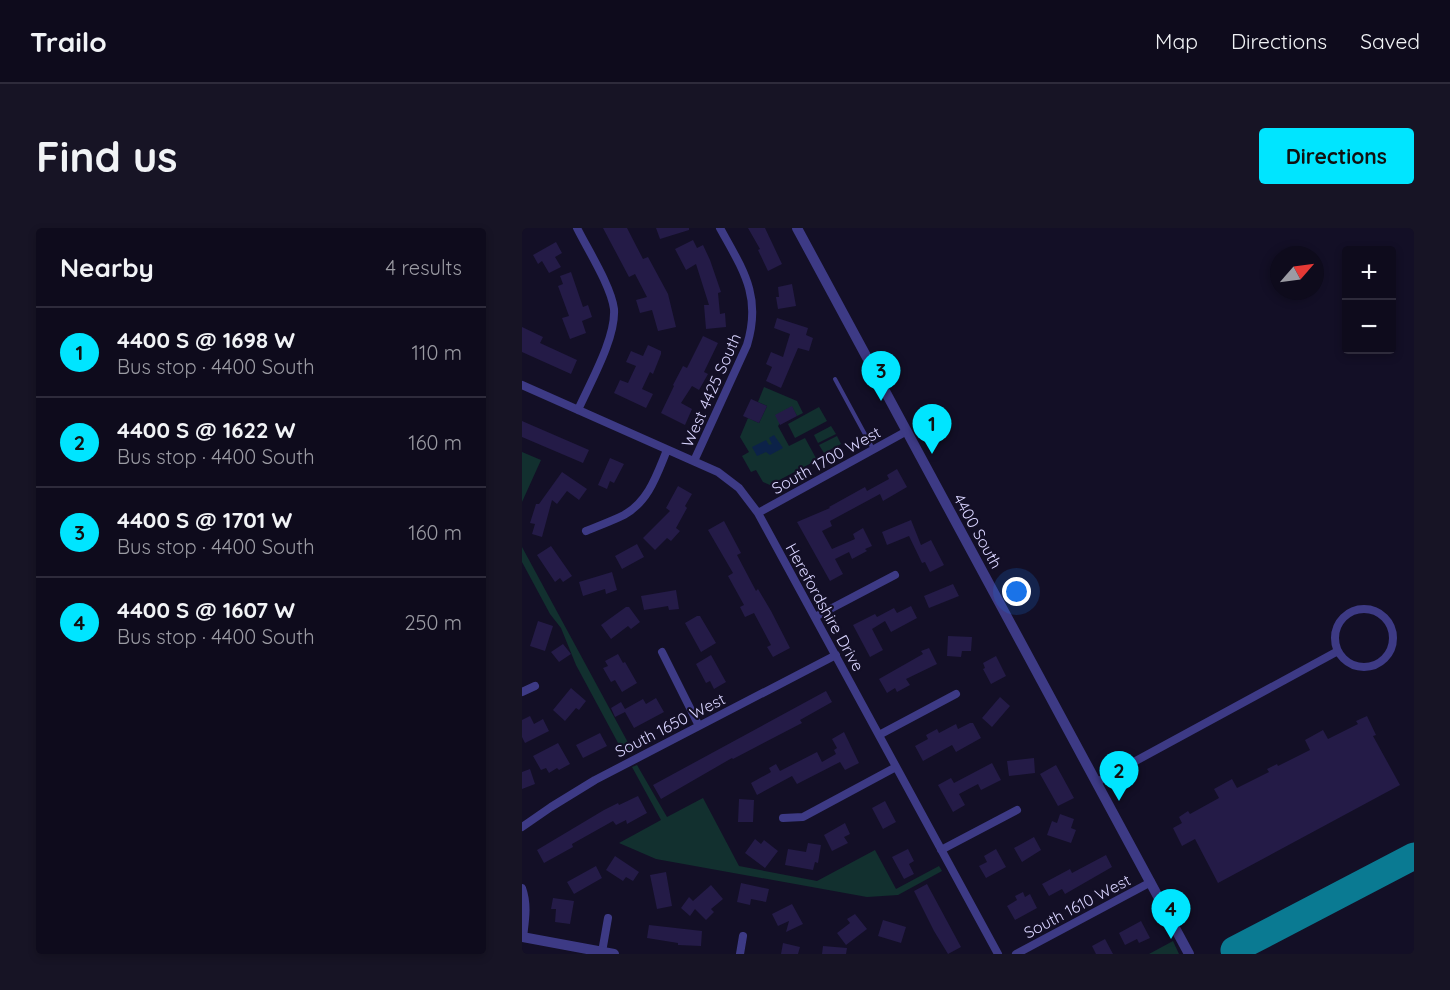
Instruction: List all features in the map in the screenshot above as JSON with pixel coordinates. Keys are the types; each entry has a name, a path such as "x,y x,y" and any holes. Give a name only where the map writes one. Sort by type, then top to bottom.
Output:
{"street":[{"path":"577,228 610,293 614,308 611,336 578,410"},
{"name":"West 4425 South","path":"694,461 747,345 753,325 752,301 745,274 720,228"},
{"name":"4400 South","path":"796,228 1190,954"},
{"name":"Herefordshire Drive","path":"522,386 718,472 739,488 758,513 998,954"},
{"name":"South 1700 West","path":"758,513 907,431"},
{"path":"586,531 624,515 638,505 649,491 667,450"},
{"path":"815,617 895,575"},
{"path":"1363,608 1373,610 1388,620 1393,633 1393,645 1381,662 1372,666 1358,666 1348,662 1338,651 1335,631 1345,615 1363,608"},
{"path":"1097,782 1338,651"},
{"path":"662,652 699,726"},
{"name":"South 1650 West","path":"522,827 595,780 836,655"},
{"path":"522,692 535,686"},
{"path":"879,735 956,694"},
{"path":"783,819 803,817 896,767"},
{"path":"942,850 1017,810"},
{"name":"South 1610 West","path":"1016,954 1151,882"},
{"path":"522,888 526,900 523,937 608,953 608,918"},
{"path":"740,954 744,936"}],"lane":[{"path":"835,379 873,450"}],"green space":[{"path":"764,387 797,401 803,413 797,416 792,407 778,426 789,446 805,438 817,460 770,485 763,482 756,470 751,472 742,456 749,452 740,437 748,418 759,423 767,406 758,402"},
{"path":"819,407 827,421 795,438 788,424"},
{"path":"831,426 836,434 818,443 814,435"},
{"path":"837,436 841,444 824,453 819,445"},
{"path":"522,452 541,460 522,502"},
{"path":"522,547 632,750 624,754 576,665 561,628 550,614 522,562"},
{"path":"637,765 667,817 703,798 739,866 817,881 875,850 896,889 939,866 942,871 898,895 867,897 656,859 619,843 661,820 632,767"},
{"path":"1173,941 1179,954 1149,954"}],"water":[{"path":"774,435 783,448 770,455 766,452 757,456 752,447 766,440 769,445 772,444 769,438"}],"building":[{"path":"603,228 627,228 643,259 648,257 668,294 676,327 658,331 652,310 640,313 636,300 647,297 635,274 629,277"},
{"path":"656,228 689,228 689,230 660,239"},
{"path":"748,228 765,228 782,264 768,271 758,250 760,249"},
{"path":"693,240 697,248 703,245 710,260 721,292 718,293 720,314 725,313 726,327 706,329 704,305 709,305 696,264 686,270 675,249"},
{"path":"556,242 562,253 555,257 561,267 549,273 542,261 538,264 533,255"},
{"path":"571,272 583,307 588,305 592,317 582,321 586,333 570,339 562,318 569,316 558,286 563,284 560,276"},
{"path":"792,284 796,306 778,309 776,297 779,297 778,287"},
{"path":"777,318 808,328 806,335 813,338 809,351 798,348 781,388 766,381 772,367 766,364 771,352 783,357 790,334 774,328"},
{"path":"522,327 543,337 540,343 577,360 571,374 522,352"},
{"path":"703,336 718,343 704,372 708,374 699,390 692,386 681,403 692,409 685,425 661,413 683,366 687,368"},
{"path":"648,345 661,351 661,354 653,374 650,372 642,389 653,394 646,408 614,393 620,380 628,383 636,366 626,362 631,351 643,356"},
{"path":"751,399 767,406 759,423 743,416"},
{"path":"792,406 797,416 780,425 775,415"},
{"path":"522,421 589,450 583,463 522,437"},
{"path":"610,458 624,464 614,483 610,481 607,489 598,485"},
{"path":"897,469 907,487 883,501 880,494 830,521 832,526 822,531 832,549 855,539 853,534 863,528 872,546 852,559 849,552 835,559 843,574 830,581 797,522 830,508 865,487 867,491 889,479 887,475"},
{"path":"562,472 587,489 579,500 567,491 557,504 552,500 542,537 532,534 535,524 530,523 536,504 539,504"},
{"path":"678,486 692,494 676,528 680,531 671,541 667,538 655,550 643,538 670,511 666,508"},
{"path":"911,520 921,545 931,540 944,565 930,572 925,562 922,563 909,536 887,545 882,532"},
{"path":"724,521 741,553 737,555 756,591 758,589 771,611 790,648 773,657 767,647 771,645 754,613 745,617 740,607 744,605 728,576 733,573 708,530"},
{"path":"637,544 644,557 622,569 615,556"},
{"path":"551,546 572,576 563,582 560,578 555,582 537,555"},
{"path":"612,572 617,590 606,594 605,589 583,596 579,582"},
{"path":"953,584 959,596 929,608 924,596"},
{"path":"676,590 679,609 669,610 668,606 644,610 641,596"},
{"path":"911,606 917,618 891,632 885,621 872,629 883,650 870,657 853,625 875,614 877,617 894,608 897,613"},
{"path":"629,607 640,622 631,629 628,626 611,639 601,625"},
{"path":"700,616 716,643 701,652 685,623"},
{"path":"538,621 553,626 545,651 530,646"},
{"path":"948,636 972,637 971,651 962,651 961,657 947,656"},
{"path":"563,644 571,654 559,662 551,652"},
{"path":"929,648 937,664 906,679 910,685 897,692 895,688 887,693 879,679 923,654 921,651"},
{"path":"618,654 637,683 622,692 615,680 611,682 603,668 608,666 605,661"},
{"path":"711,655 726,682 714,689 710,681 706,683 696,664"},
{"path":"996,656 1006,676 991,684 983,669 985,668 983,663"},
{"path":"571,688 586,701 579,710 576,708 565,721 553,710"},
{"path":"826,691 832,702 800,720 802,723 732,758 661,799 653,785"},
{"path":"1000,697 1010,706 992,727 982,718"},
{"path":"656,698 664,712 634,728 625,712 615,717 611,708 621,702 625,709 643,699 646,704"},
{"path":"530,716 534,724 543,719 549,731 525,743 522,737 522,720"},
{"path":"1367,716 1376,735 1373,736 1400,785 1218,883 1195,839 1182,846 1173,828 1182,823 1179,817 1188,811 1190,814 1219,798 1214,789 1232,779 1237,788 1269,772 1267,769 1310,750 1305,740 1323,730 1328,739 1358,724 1356,721"},
{"path":"973,723 981,738 956,752 952,745 923,761 915,746 928,739 926,735 937,729 939,733 956,724 958,729"},
{"path":"844,732 859,763 845,770 840,762 797,784 792,776 757,795 751,783 771,772 769,768 776,764 780,771 817,752 822,762 836,754 834,750 837,748 832,739"},
{"path":"600,733 607,746 583,758 576,745"},
{"path":"558,743 570,764 549,773 546,768 541,770 533,756"},
{"path":"1034,758 1035,773 1009,776 1007,761"},
{"path":"992,763 1001,780 981,790 978,784 959,794 965,805 953,812 938,785 951,778 954,783"},
{"path":"1056,765 1074,798 1058,806 1040,774"},
{"path":"530,769 535,784 522,789 522,772"},
{"path":"638,796 647,813 627,824 626,820 616,825 613,821 544,863 537,850 604,810"},
{"path":"739,799 754,800 753,822 738,822"},
{"path":"885,801 896,822 883,829 872,808"},
{"path":"1060,814 1074,819 1071,828 1076,830 1071,843 1047,835 1052,821 1057,823"},
{"path":"845,823 850,834 844,837 848,843 832,851 824,835"},
{"path":"1034,837 1041,850 1022,862 1014,848"},
{"path":"755,839 761,844 764,840 778,851 765,868 745,853"},
{"path":"808,843 821,845 818,863 815,862 813,870 785,865 788,849 806,852"},
{"path":"908,849 914,861 909,864 914,874 904,879 892,857"},
{"path":"996,849 1006,867 986,878 979,866 987,862 984,856"},
{"path":"1106,855 1112,867 1065,894 1062,889 1049,896 1042,884 1070,869 1072,873"},
{"path":"615,856 639,872 633,881 626,877 623,881 606,870"},
{"path":"596,866 602,878 574,894 567,882"},
{"path":"666,872 672,906 657,909 650,875"},
{"path":"741,883 769,889 766,902 751,899 750,905 737,902"},
{"path":"927,884 961,947 948,954 914,891"},
{"path":"711,885 723,899 711,909 714,912 706,920 695,909 690,916 681,908 689,897 693,901"},
{"path":"1023,892 1025,897 1030,894 1037,908 1015,920 1007,906 1017,900 1015,896"},
{"path":"553,898 574,901 570,924 555,922 556,909 551,909"},
{"path":"792,904 803,924 786,932 789,921 778,926 772,914"},
{"path":"855,914 867,929 846,945 837,933 850,923 847,919"},
{"path":"883,920 906,927 901,943 878,936"},
{"path":"1141,921 1150,938 1139,943 1137,939 1125,945 1119,933"},
{"path":"649,925 702,931 701,946 678,945 678,943 647,938"},
{"path":"1105,939 1113,954 1096,954 1092,946"},
{"path":"783,943 800,947 798,954 781,954"},
{"path":"823,946 847,948 846,954 822,954"}],"taxiway":[{"path":"1234,950 1414,856"}],"place":[{"name":"4400 S @ 1701 W","path":"881,401"},
{"name":"4400 S @ 1698 W","path":"932,454"},
{"name":"4400 S @ 1622 W","path":"1119,801"},
{"name":"4400 S @ 1607 W","path":"1171,939"}]}
